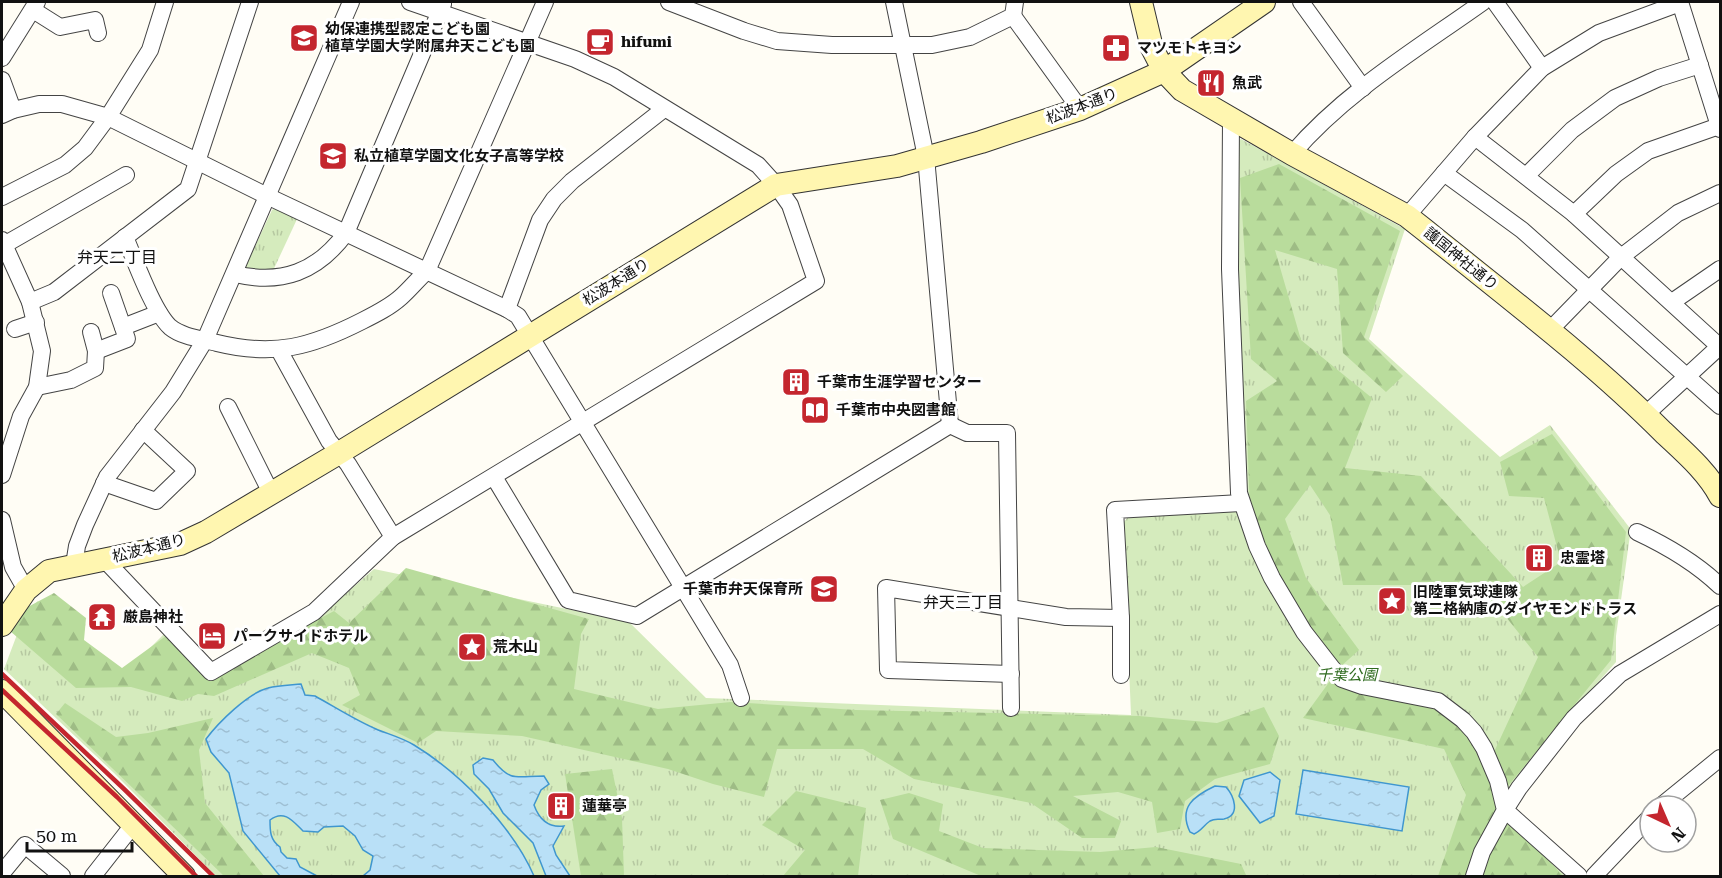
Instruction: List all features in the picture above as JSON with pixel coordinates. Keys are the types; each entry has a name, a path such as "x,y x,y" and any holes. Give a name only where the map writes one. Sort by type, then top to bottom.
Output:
{"street":[{"path":"2,197 65,165 85,148 108,117 150,50 165,2"},
{"path":"30,302 54,292 188,189 250,2"},
{"path":"74,565 84,525 104,483 172,392 205,340 351,2"},
{"path":"104,559 211,672 314,612 393,537 816,281 790,205 776,184 758,165 614,77 575,59 527,43 442,7 410,2"},
{"path":"124,237 159,313 170,326 181,333 205,340 238,348 279,350 312,344 338,334 384,310 402,297 427,271 545,2"},
{"path":"669,2 744,31 777,41 832,45 932,45 970,36 1014,9 1080,109"},
{"path":"894,2 926,157 950,425"},
{"name":"護国神社通り","path":"1141,2 1152,48 1164,70 1182,90 1231,120 1407,216 1549,331 1646,414 1697,465 1720,496"},
{"name":"松波本通り","path":"2,625 26,590 49,571 180,544 206,532 339,453 776,184 897,166 981,142 1080,109 1164,70 1264,2"},
{"path":"1301,2 1363,88"},
{"path":"1292,154 1327,117 1363,88 1483,2"},
{"path":"1495,2 1542,68"},
{"path":"1407,216 1474,137 1542,68 1599,33 1680,2 1700,64 1715,92 1720,127 1648,151 1616,174 1574,214"},
{"path":"2,58 35,6 60,27 95,20 98,33"},
{"path":"235,274 268,278 301,272 319,262 334,249 346,233 442,7"},
{"path":"1526,176 1572,130 1615,98 1659,78 1700,64"},
{"path":"2,80 7,113 39,104 62,104 108,117 518,316 730,665 741,698"},
{"path":"507,309 540,220 554,199 572,181 664,109"},
{"path":"1231,120 1230,269 1239,493 1272,578 1304,632 1342,678 1362,686 1438,701 1454,711 1474,732 1484,748 1498,781 1505,810 1579,876"},
{"path":"1474,137 1574,214 1720,346 1646,414"},
{"path":"1444,173 1522,230 1720,406"},
{"path":"2,475 21,416 37,387 42,351 30,302 7,267 3,243 126,175"},
{"path":"1549,331 1621,256 1678,213 1720,193"},
{"path":"1672,303 1720,269"},
{"path":"96,351 127,339 111,293"},
{"path":"123,327 159,313"},
{"path":"15,328 36,322"},
{"path":"37,387 71,380 95,368 96,351 92,332"},
{"path":"279,350 328,441 348,464 393,537"},
{"path":"228,407 271,493"},
{"path":"494,477 568,600 637,616 950,425"},
{"path":"950,425 967,433 1007,433 1011,708"},
{"path":"104,483 156,501 187,471 143,430"},
{"path":"1121,675 1121,618 1115,510 1241,503"},
{"path":"2,520 13,567 26,590"},
{"path":"1637,532 1663,544 1707,573 1720,586"},
{"path":"1011,674 888,670 886,588 1066,617 1121,618"},
{"path":"1474,876 1482,852 1505,810 1519,788 1574,718 1620,675 1720,614"},
{"path":"2,691 184,876"},
{"path":"1676,794 1720,758"},
{"path":"93,876 133,825"},
{"path":"1594,876 1638,830"},
{"path":"2,873 25,845 62,876"}],"green space":[{"name":"千葉公園","path":"1241,139 1405,229 1369,339 1500,457 1550,425 1629,527 1630,535 1616,636 1616,662 1565,720 1496,810 1508,824 1566,876 216,876 114,773 4,669 21,624 18,620 38,601 83,652 127,671 166,632 211,681 325,612 374,569 629,622 706,698 1131,715 1123,523 1132,512 1248,501 1239,340 1236,142"},
{"path":"1279,164 1400,231 1364,337 1403,376 1386,392 1343,353 1337,269 1275,250 1301,340 1372,398 1345,468 1421,476 1523,587 1561,562 1544,498 1509,496 1500,462 1552,434 1626,532 1611,660 1495,802 1563,876 1438,876 1466,795 1444,749 1303,718 1330,681 1432,704 1465,729 1488,765 1538,657 1502,612 1430,585 1343,585 1330,515 1310,485 1285,519 1306,578 1359,650 1339,668 1295,608 1250,512 1246,401 1277,381 1251,359 1240,178"},
{"path":"275,208 298,217 271,275 244,270 272,210"},
{"path":"406,568 589,619 581,634 574,689 658,709 731,702 856,710 1139,716 1217,723 1264,707 1279,736 1270,764 1215,779 1185,801 1180,829 1157,833 1152,802 1118,792 1073,796 1121,821 1115,838 1082,838 1031,803 914,779 863,749 777,749 764,797 668,769 522,736 436,731 418,743 342,705 360,695 349,668 312,653 214,696 198,694 182,701 131,687 76,688 10,631 24,609 54,593 86,618 84,640 122,668 170,633 212,676 334,611 349,623"},
{"path":"65,703 116,737 148,733 213,718 199,750 205,803 264,876 224,876 56,714"},
{"path":"612,769 622,818 624,876 581,876 565,774"},
{"path":"796,791 866,808 858,876 783,876 805,850 762,825"},
{"path":"909,793 943,804 939,831 983,848 1100,852 1156,847 1241,864 1246,875 981,876 893,839 880,800"}],"water":[{"path":"301,684 305,695 315,696 353,718 410,743 449,770 499,820 525,857 534,876 363,876 370,870 373,856 363,850 355,836 343,826 324,827 318,832 303,831 288,818 280,816 270,820 272,838 287,858 296,859 300,867 317,876 280,876 243,831 229,773 211,752 206,739 226,717 260,691 272,687"},
{"path":"483,758 493,760 505,772 515,777 544,776 549,784 541,790 534,805 545,822 553,826 564,826 553,846 556,855 570,876 546,876 533,843 503,813 489,789 474,774 473,765"},
{"path":"1303,770 1409,787 1402,831 1296,814"},
{"path":"1270,772 1280,780 1274,816 1260,823 1239,796 1244,780"},
{"path":"1215,786 1226,787 1229,791 1234,805 1233,814 1224,819 1210,821 1194,834 1190,832 1187,823 1187,809 1195,798"}],"railway":[{"path":"2,674 213,876"},
{"path":"2,690 117,797 196,876"}],"place":[{"name":"幼保連携型認定こども園 植草学園大学附属弁天こども園","path":"304,38"},
{"name":"hifumi","path":"600,42"},
{"name":"マツモトキヨシ","path":"1116,48"},
{"name":"魚武","path":"1211,83"},
{"name":"私立植草学園文化女子高等学校","path":"333,156"},
{"name":"千葉市生涯学習センター","path":"796,382"},
{"name":"千葉市中央図書館","path":"815,410"},
{"name":"忠霊塔","path":"1539,558"},
{"name":"千葉市弁天保育所","path":"824,589"},
{"name":"旧陸軍気球連隊 第二格納庫のダイヤモンドトラス","path":"1392,601"},
{"name":"厳島神社","path":"102,617"},
{"name":"パークサイドホテル","path":"212,636"},
{"name":"荒木山","path":"472,647"},
{"name":"蓮華亭","path":"561,806"}],"district":[{"name":"弁天二丁目","path":"117,257"},
{"name":"弁天三丁目","path":"963,602"}]}
